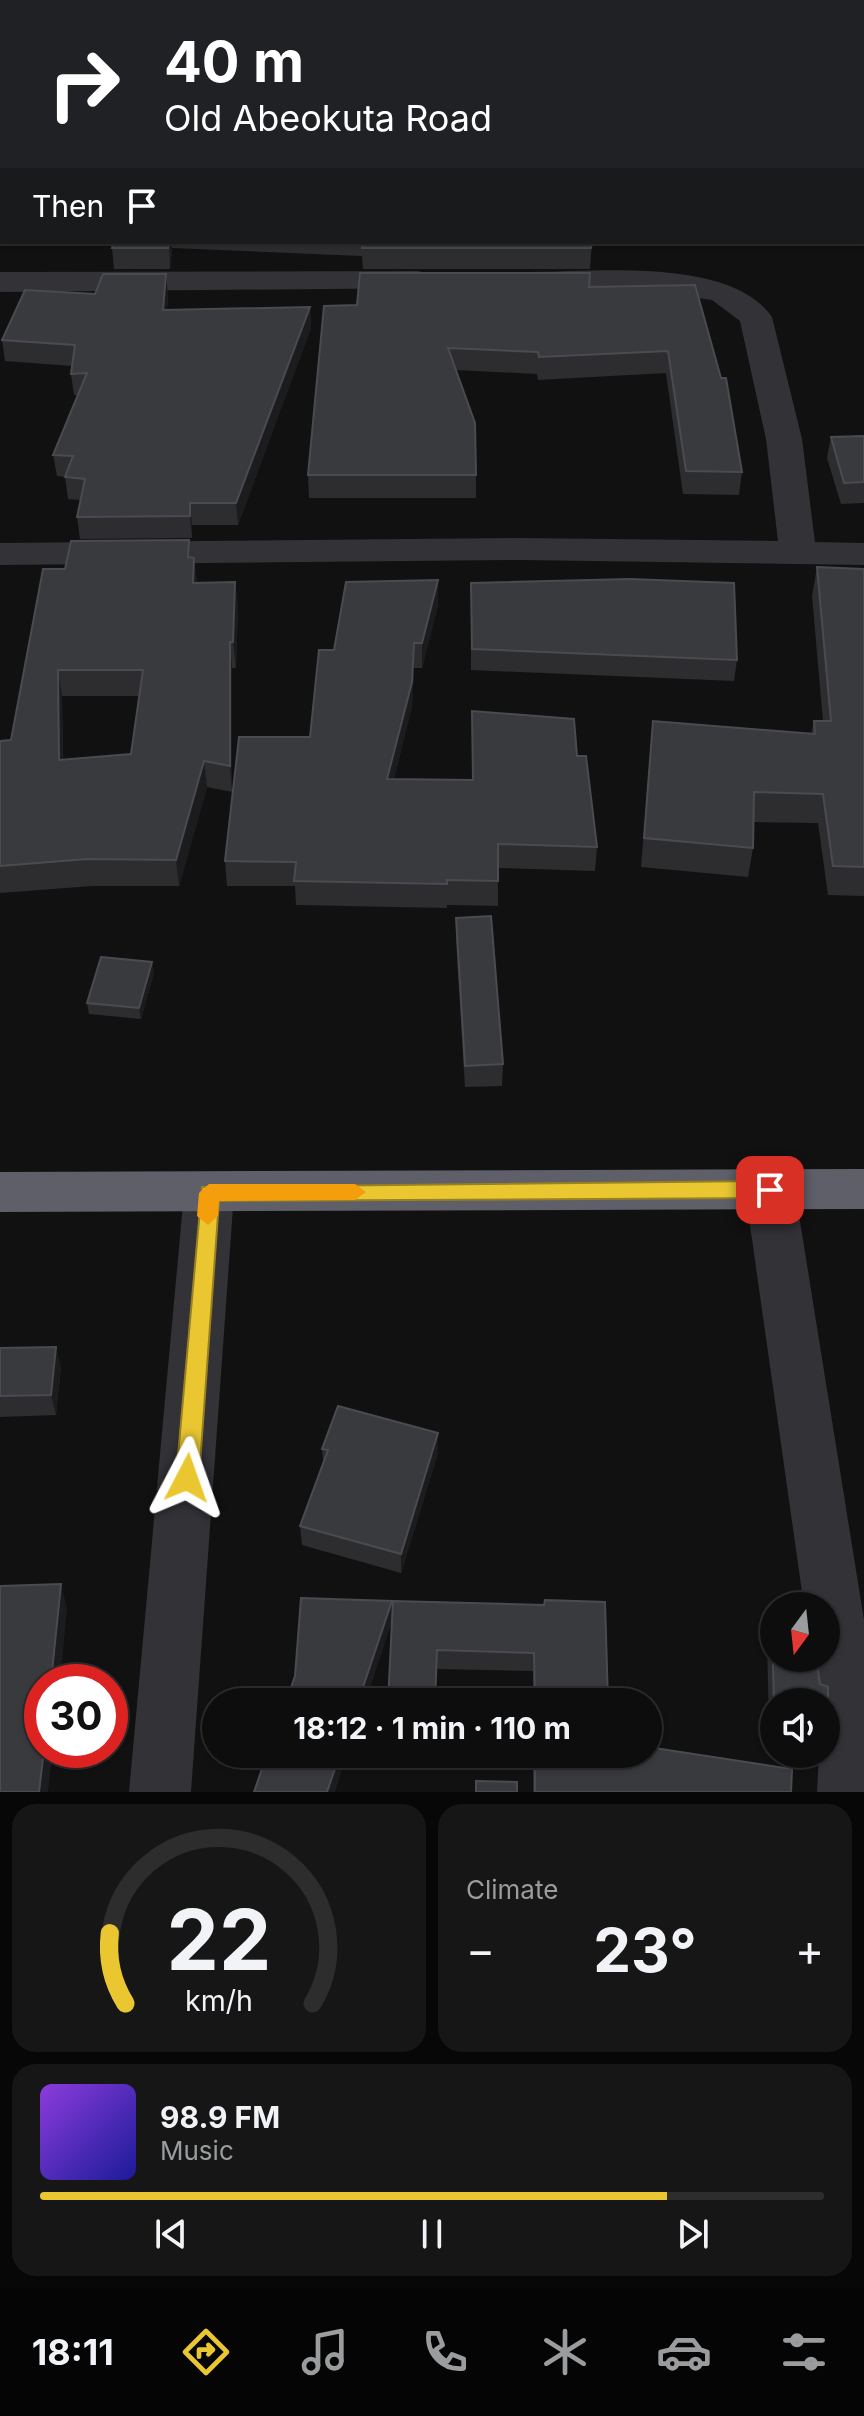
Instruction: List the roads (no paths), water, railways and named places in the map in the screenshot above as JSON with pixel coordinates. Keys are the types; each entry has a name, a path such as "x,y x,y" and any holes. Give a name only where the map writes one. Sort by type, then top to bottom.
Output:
{"highway":[{"path":"0,1192 864,1189"}],"street":[{"path":"0,282 444,281"},
{"path":"507,281 657,282 722,292 756,317 784,439 798,552"},
{"path":"0,554 521,549 864,554"},
{"path":"770,1190 850,1719 848,1792"},
{"path":"160,1792 209,1193"}]}
